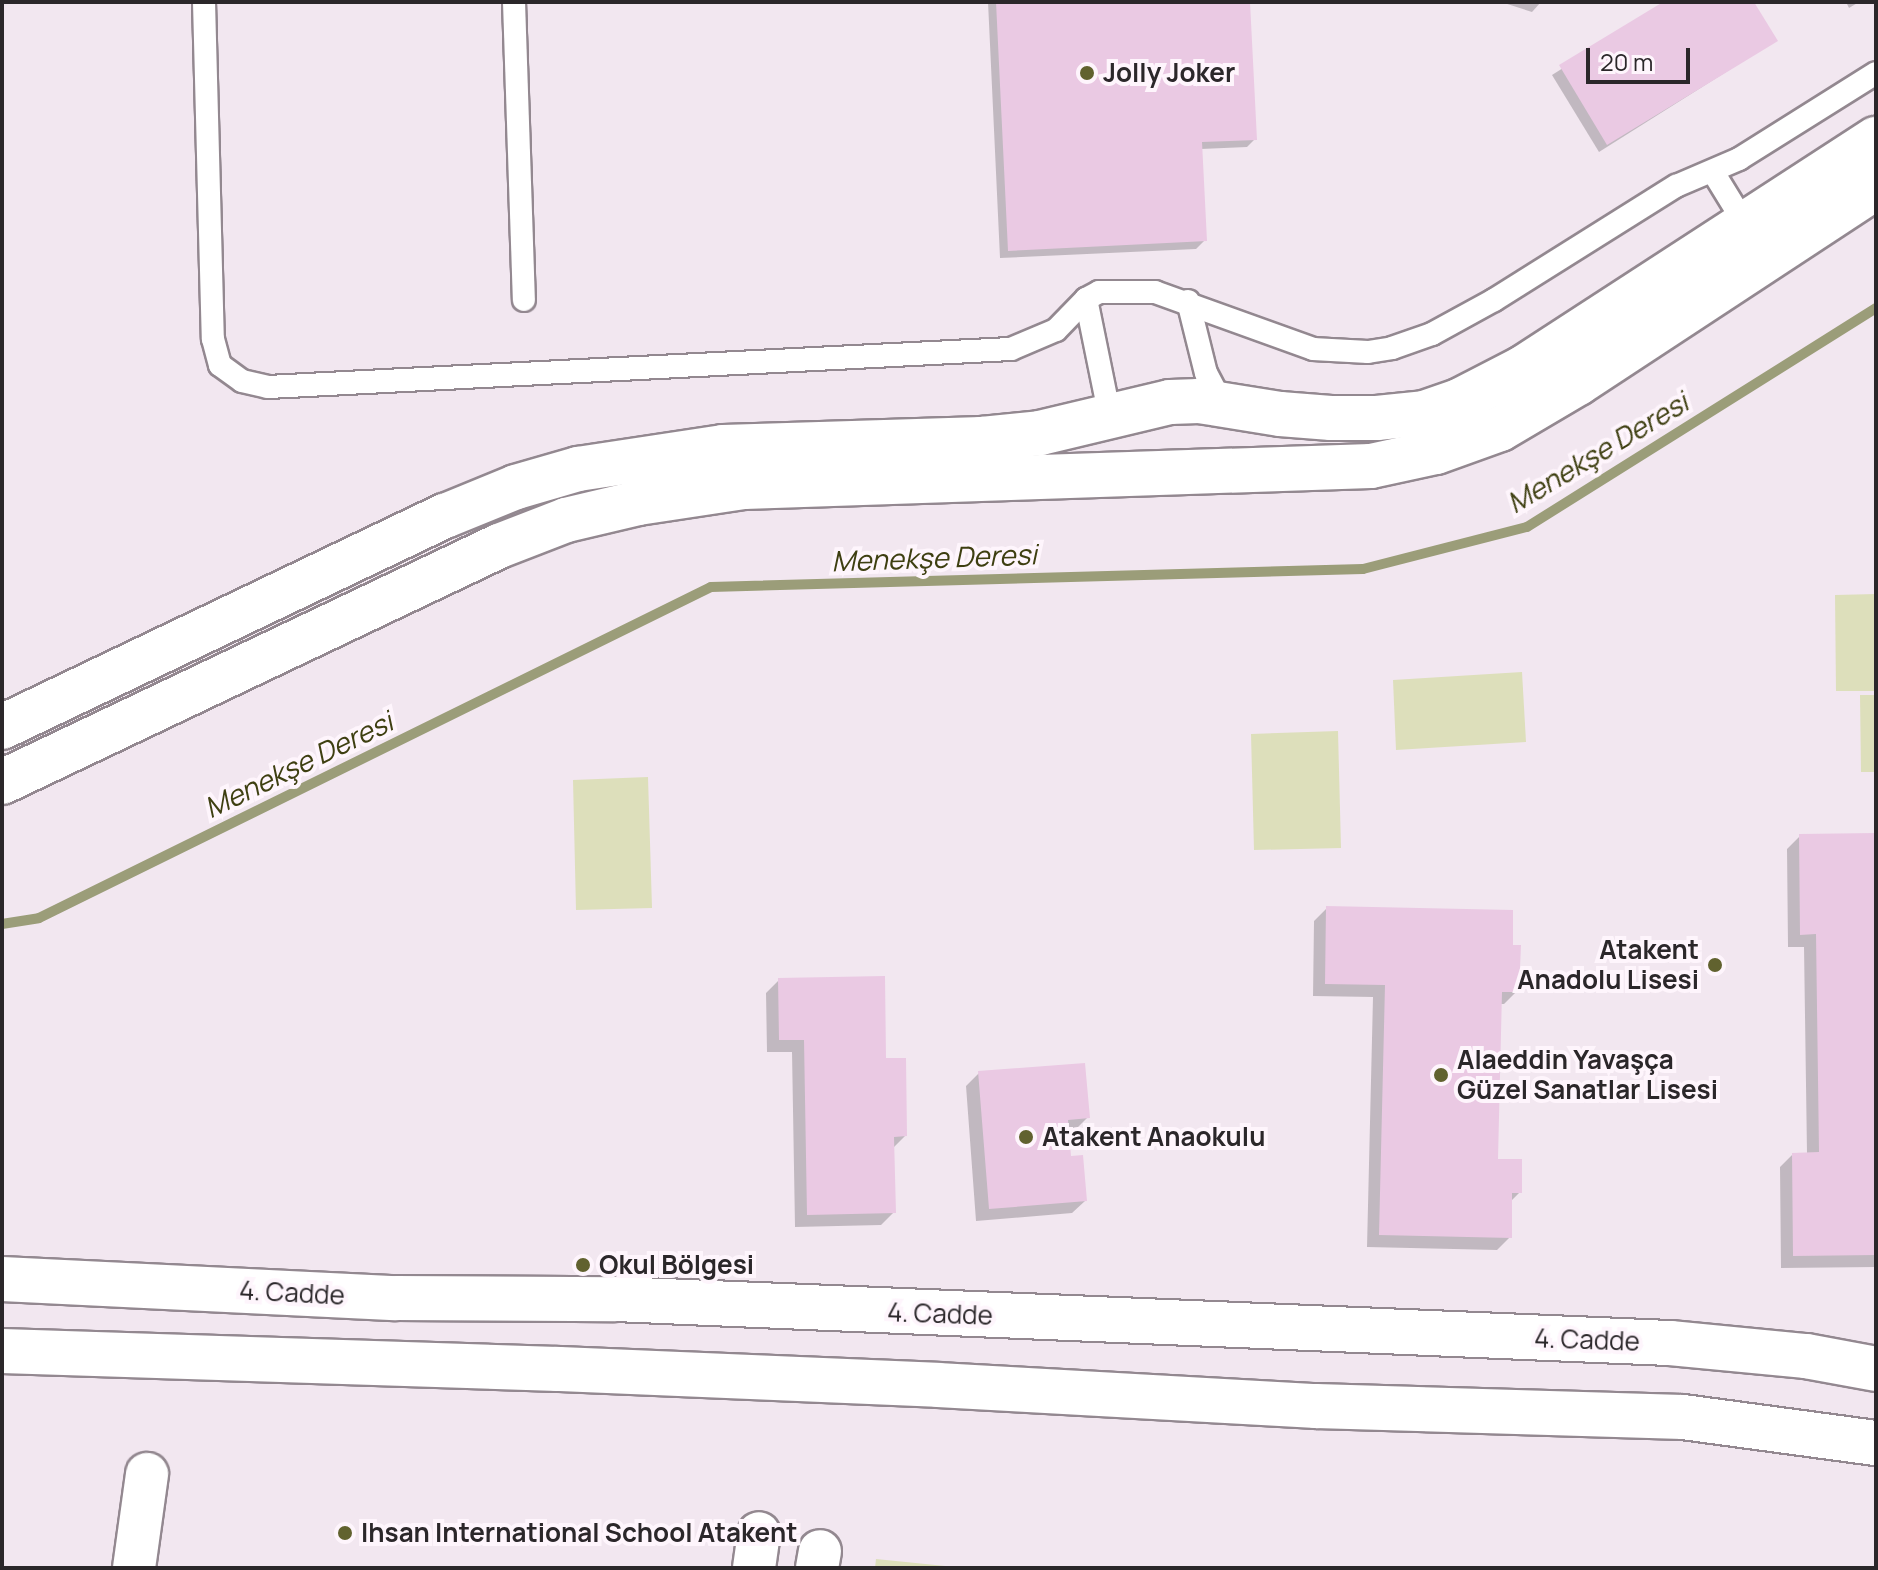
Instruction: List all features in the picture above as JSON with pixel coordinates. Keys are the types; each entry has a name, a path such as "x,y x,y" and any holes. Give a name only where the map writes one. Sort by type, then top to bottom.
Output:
{"street":[{"path":"2,727 445,516 516,487 565,473 658,455 723,447 982,439 1040,433 1170,402 1230,406 1280,414 1377,418 1424,413 1461,400 1523,368 1876,139"},
{"path":"2,782 499,546 566,520 638,503 744,487 1371,466 1436,452 1500,429 1578,383 1876,187"},
{"path":"1212,472 1234,463 1240,455 1241,428 1230,406"},
{"path":"1110,417 1116,455 1124,464 1151,474"},
{"name":"4. Cadde","path":"2,1279 396,1298 615,1299 1670,1343 1806,1356 1876,1369"},
{"path":"2,1351 938,1385 1316,1406 1683,1417 1876,1443"},
{"path":"134,1568 147,1474"}],"lane":[{"path":"204,2 213,339 220,365 242,381 268,387 1011,349 1056,330 1086,299 1099,292 1144,291 1188,301 1313,349 1368,352 1392,348 1432,334 1494,300 1676,186 1713,172 1876,73"},
{"path":"514,2 524,300"},
{"path":"1713,172 1745,224"},
{"path":"1086,299 1110,417"},
{"path":"1188,301 1206,373 1216,392 1230,406"}],"green space":[{"path":"1876,594 1876,691 1836,691 1835,595"},
{"path":"1522,672 1526,742 1396,750 1393,680"},
{"path":"1860,695 1876,695 1876,772 1861,772"},
{"path":"1338,731 1341,848 1254,850 1251,734"},
{"path":"648,777 652,908 576,910 573,780"},
{"path":"876,1559 965,1568 875,1568"}],"building":[{"path":"996,2 1250,2 1257,140 1202,142 1207,241 1008,251"},
{"path":"1663,2 1754,2 1778,41 1607,145 1559,65"},
{"path":"1876,833 1876,1255 1793,1256 1792,1153 1819,1152 1816,934 1800,935 1799,834"},
{"name":"Alaeddin Yavaşça Güzel Sanatlar Lisesi","path":"1326,906 1513,910 1513,945 1521,945 1519,992 1502,992 1498,1159 1522,1159 1522,1193 1512,1193 1512,1238 1379,1235 1385,985 1325,984"},
{"path":"885,976 886,1058 906,1058 907,1136 894,1137 896,1213 807,1215 804,1040 779,1040 778,978"},
{"name":"Atakent Anaokulu","path":"1085,1063 1090,1118 1068,1120 1071,1156 1083,1155 1087,1201 989,1209 978,1071"}],"waterway":[{"name":"Menekşe Deresi","path":"2,924 39,918 711,587 1363,569 1527,527 1876,308"}],"place":[{"name":"Jolly Joker","path":"1087,73"},
{"name":"Atakent Anadolu Lisesi","path":"1715,965"},
{"name":"Alaeddin Yavaşça Güzel Sanatlar Lisesi","path":"1441,1075"},
{"name":"Atakent Anaokulu","path":"1026,1137"},
{"name":"Okul Bölgesi","path":"583,1265"},
{"name":"Ihsan International School Atakent","path":"345,1533"}]}
